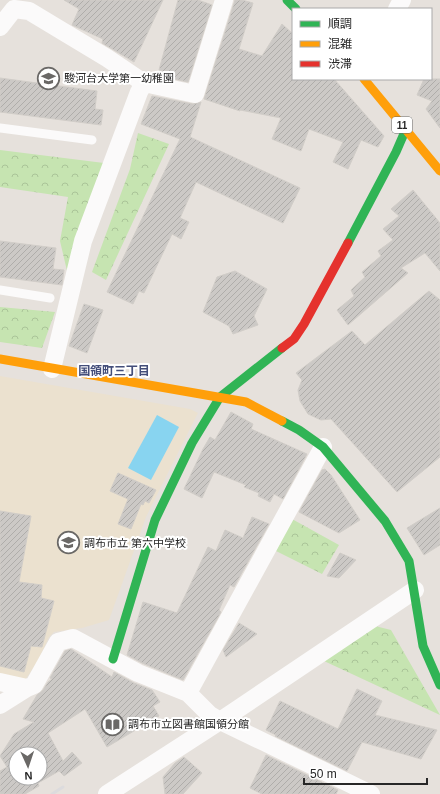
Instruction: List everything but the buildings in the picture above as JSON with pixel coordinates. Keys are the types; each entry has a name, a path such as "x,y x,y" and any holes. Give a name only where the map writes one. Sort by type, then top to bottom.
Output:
{"street":[{"path":"0,27 14,9 29,11 107,58 144,83 195,94 224,0"},
{"path":"287,0 295,8"},
{"name":"11","path":"365,80 440,171"},
{"path":"52,369 83,241 138,92 144,83"},
{"path":"113,659 155,520 192,443 220,397 294,339 304,324 396,152 406,130"},
{"path":"0,359 246,402 299,430 323,447 385,521 409,561 415,590 423,646 440,686"},
{"path":"188,693 323,447"},
{"path":"107,794 220,721 415,590"},
{"path":"0,705 34,685 58,642 73,638 138,673 188,693 210,715 220,721 370,794"},
{"path":"0,682 27,688"}],"lane":[{"path":"0,128 92,140"},
{"path":"0,290 50,298"}],"shaded area":[{"name":"調布市立 第六中学校","path":"0,376 190,409 198,413 146,517 109,620 82,628 54,632 49,637 38,661 25,680 0,675"}],"green space":[{"path":"138,133 169,144 106,280 92,272 130,169"},
{"path":"0,150 104,163 68,275 60,241 68,197 0,187"},
{"path":"0,307 55,312 42,348 0,342"},
{"path":"292,519 339,545 322,574 276,551"},
{"path":"375,626 391,630 440,715 324,661"}],"water":[{"path":"157,415 179,427 151,480 128,468"}],"railway":[{"path":"52,794 63,787"}],"traffic: fast":[{"path":"287,0 295,8"},
{"path":"348,243 396,152 406,129"},
{"path":"113,659 155,520 192,443 220,397 282,348"},
{"path":"282,421 299,430 323,447 385,521 409,561 423,646 440,685"}],"traffic: slow":[{"path":"365,80 440,171"},
{"path":"0,359 246,402 282,421"}],"traffic: jam":[{"path":"282,348 294,339 304,324 348,243"}],"place":[{"name":"駿河台大学第一幼稚園","path":"49,78"},
{"name":"調布市立 第六中学校","path":"68,543"},
{"name":"調布市立図書館国領分館","path":"112,724"}],"district":[{"name":"国領町三丁目","path":"114,371"}]}
